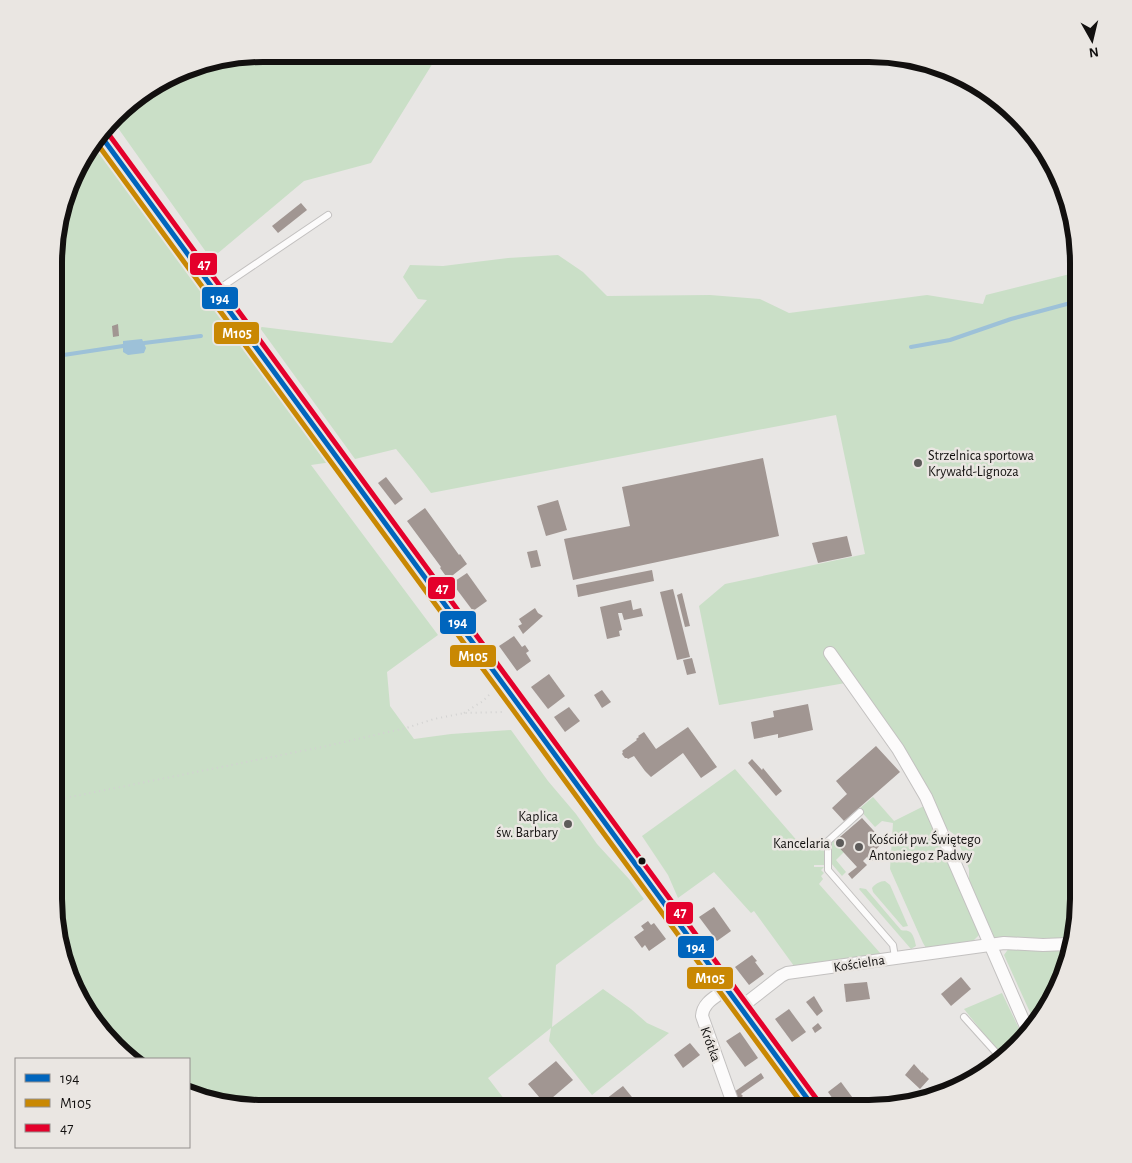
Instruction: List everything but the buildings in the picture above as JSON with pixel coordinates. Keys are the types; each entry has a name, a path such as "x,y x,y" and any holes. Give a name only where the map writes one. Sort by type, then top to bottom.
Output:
{"main road":[{"path":"104,141 807,1100"}],"street":[{"path":"830,653 894,743 926,797 1025,1025"},
{"name":"Kościelna","path":"740,1008 784,974 1006,942 1016,944 1065,944"},
{"name":"Krótka","path":"726,989 706,1004 702,1012 703,1020 731,1100"}],"lane":[{"path":"217,294 223,286 328,215"},
{"path":"860,812 828,840 828,870 893,945 895,957"},
{"path":"964,1017 997,1054"}],"path":[{"path":"464,713 483,701 502,682"},
{"path":"62,799 322,747 464,713 522,711"}],"green space":[{"path":"264,62 434,62 371,163 304,181 211,259 117,126 131,112 152,96 175,83 199,73 225,66"},
{"path":"100,147 332,462 311,465 438,635 387,672 390,706 414,739 451,734 511,730 597,844 629,879 644,899 556,965 552,1027 603,989 647,1023 669,1033 592,1095 549,1041 551,1028 488,1078 505,1100 251,1100 225,1097 190,1086 190,1058 140,1058 112,1032 96,1011 83,988 69,951 62,899 62,264 66,225 73,199 89,163"},
{"path":"558,255 583,272 607,296 710,295 760,299 789,313 927,295 983,304 986,295 1070,274 1070,899 1066,939 995,939 969,880 969,869 956,836 946,828 912,760 857,681 719,705 699,606 725,584 865,554 836,415 431,493 396,449 355,459 260,328 392,343 427,300 418,299 403,277 410,265 443,266 508,258"},
{"path":"735,769 806,851 817,845 825,852 825,865 814,865 814,867 824,867 821,870 824,873 821,876 823,879 819,884 881,954 794,966 754,911 751,913 714,872 678,898 668,875 642,836"},
{"path":"873,797 894,821 924,806 979,935 973,941 926,948 890,869 893,823 882,821 875,827 859,809"},
{"path":"833,840 844,852 836,860 846,872 842,876 831,863 831,842"},
{"path":"885,881 890,885 908,926 903,927 873,892 872,888 875,885"},
{"path":"860,888 866,889 901,930 911,933 916,946 911,949"},
{"path":"1064,947 1049,988 1032,1017 1004,955 1009,948"},
{"path":"1002,993 1020,1032 1000,1052 964,1009"}],"water":[{"path":"142,339 146,348 144,353 128,355 123,352 123,341"}],"waterway":[{"path":"911,347 950,340 1011,319 1070,303"},
{"path":"144,343 201,336"},
{"path":"62,355 123,346"}],"transit line":[{"name":"47","path":"109,135 817,1100"},
{"name":"194","path":"104,141 808,1100"},
{"name":"M105","path":"100,147 799,1100"}],"place":[{"name":"Strzelnica sportowa Krywałd-Lignoza","path":"918,463"},
{"name":"Kaplica św. Barbary","path":"568,824"},
{"name":"Kancelaria","path":"840,843"},
{"name":"Kościół pw. Świętego Antoniego z Padwy","path":"859,847"}]}
